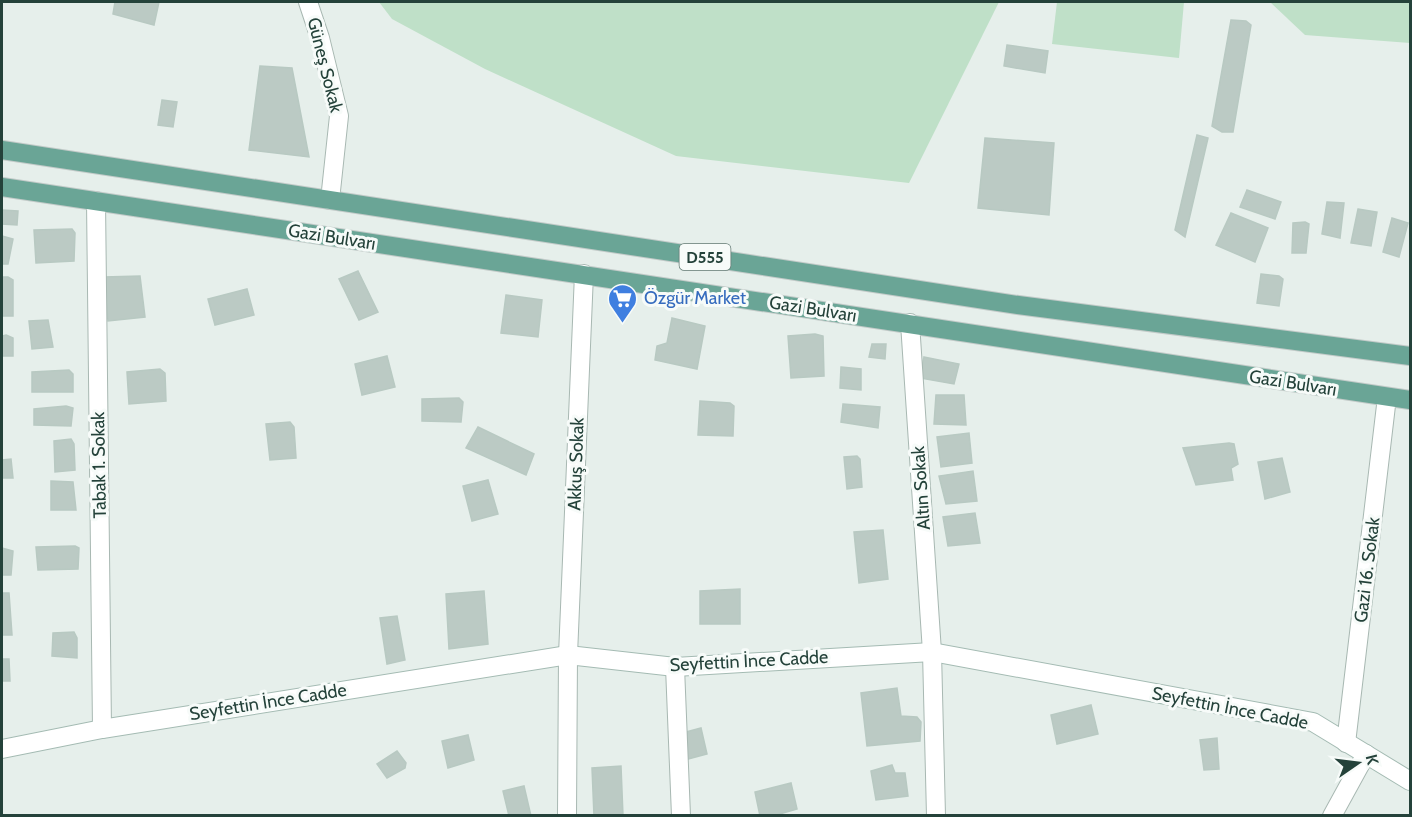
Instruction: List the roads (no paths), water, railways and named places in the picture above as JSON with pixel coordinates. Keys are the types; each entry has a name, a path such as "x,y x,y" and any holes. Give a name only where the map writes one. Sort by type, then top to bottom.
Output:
{"main road":[{"name":"Gazi Bulvarı","path":"2,150 1018,305 1410,356"},
{"name":"Gazi Bulvarı","path":"2,187 1410,400"}],"street":[{"name":"Güneş Sokak","path":"308,2 320,38 339,116 330,200"},
{"name":"Tabak 1. Sokak","path":"96,201 102,729"},
{"name":"Akkuş Sokak","path":"567,816 567,655 584,274"},
{"name":"Altın Sokak","path":"910,323 932,652 936,816"},
{"name":"Gazi 16. Sokak","path":"1346,743 1387,397"},
{"name":"Seyfettin İnce Cadde","path":"2,749 102,729 567,655 675,667 932,652 1313,722 1410,781"},
{"path":"675,667 681,816"},
{"path":"1332,816 1366,754"}],"place":[{"name":"Özgür Market","path":"623,324"}]}
